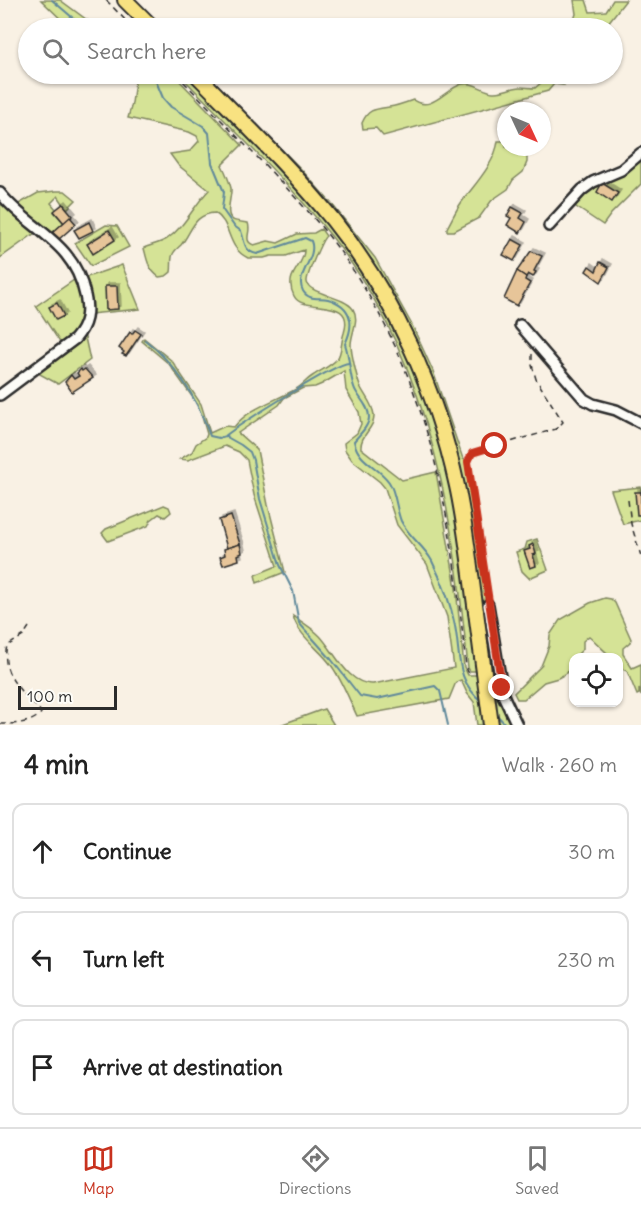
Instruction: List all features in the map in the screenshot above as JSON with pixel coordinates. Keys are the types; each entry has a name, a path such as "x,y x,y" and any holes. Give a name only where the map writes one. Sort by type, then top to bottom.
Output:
{"highway":[{"path":"125,0 143,18"},
{"path":"206,84 332,219 364,264 397,319 426,382 448,450 482,608 491,725"}],"street":[{"path":"549,226 569,201 582,190 593,182 621,170 641,153"},
{"path":"0,395 72,342 83,328 87,314 83,285 70,258 47,234 2,198"},
{"path":"520,325 584,399 593,404 616,410 641,423"},
{"path":"482,608 503,695 517,725"}],"path":[{"path":"106,0 123,18"},
{"path":"185,84 322,228 349,265 389,333 420,408 438,469 459,596 466,668 473,674"},
{"path":"482,608 468,458 475,452 556,429 563,422 533,371 531,338"},
{"path":"628,500 631,524 641,556"},
{"path":"0,724 33,720 41,713 16,686 7,663 7,646 23,636 28,627"}],"green space":[{"path":"41,0 60,0 84,18 60,18"},
{"path":"574,0 586,0 590,12 606,11 613,0 626,0 612,18 575,18"},
{"path":"135,84 183,84 242,145 222,165 231,188 230,218 234,221 248,223 250,243 254,245 268,241 278,243 297,234 314,233 321,229 326,236 307,282 313,289 342,301 355,313 351,340 353,359 360,386 374,415 374,420 361,443 361,448 402,480 436,472 456,588 464,667 468,675 477,675 484,725 477,725 474,702 461,680 456,682 449,699 357,716 335,671 304,636 293,616 317,633 349,673 364,683 373,684 454,668 447,617 427,564 397,525 385,488 352,460 345,450 344,443 357,433 361,424 359,412 346,390 344,371 322,384 303,388 284,398 279,405 238,433 257,450 285,572 257,583 255,575 277,566 254,495 247,460 239,452 225,446 188,460 180,459 192,452 196,444 206,437 202,417 198,405 169,364 142,341 144,338 172,361 201,404 210,433 225,426 234,427 247,415 296,389 332,364 340,354 346,321 343,313 336,309 307,304 294,296 291,288 292,276 301,262 304,250 286,256 248,258 236,248 224,223 215,213 202,217 194,224 185,240 173,253 171,272 159,277 152,271 144,248 173,234 209,190 178,165 170,154 190,151 199,141 197,136 189,132 128,118"},
{"path":"189,84 197,84 296,185 336,233 371,284 402,342 416,372 438,435 453,496 476,671 470,671 468,668 455,559 434,452 419,400 399,350 375,301 345,254 307,207"},
{"path":"212,84 217,84 301,169 331,203 375,258 412,325 433,371 463,459 466,460 496,669 490,670 466,502 373,261"},
{"path":"462,84 497,92 517,87 535,88 540,84 554,84 548,91 508,102 497,102 497,105 383,136 376,128 363,129 364,118 372,110 413,100 426,104"},
{"path":"497,146 497,156 527,156 523,172 513,180 508,189 492,200 479,218 454,231 447,231 459,206 478,182"},
{"path":"641,156 641,184 603,225 570,203 579,194"},
{"path":"65,191 76,200 67,209 58,196 51,203 56,209 54,212 64,223 52,233 15,206 38,193"},
{"path":"4,203 38,231 0,258 0,206"},
{"path":"106,225 117,226 129,247 91,266 75,243"},
{"path":"122,265 140,309 90,314 84,278"},
{"path":"77,278 83,304 82,324 63,347 36,306"},
{"path":"84,333 90,360 58,384 36,372"},
{"path":"641,487 641,520 623,524 611,490"},
{"path":"164,505 169,507 171,512 165,517 159,514 151,520 148,526 108,541 102,533 106,529"},
{"path":"537,539 548,570 529,578 522,571 516,552 525,549 527,542"},
{"path":"605,598 615,603 631,639 623,648 623,653 608,653 589,636 583,641 583,649 579,653 569,653 567,673 544,682 524,699 517,699 514,693 541,666 549,646 550,635 560,620 590,603"},
{"path":"623,654 632,668 641,664 641,696 639,688 637,695 627,671 623,669"},
{"path":"496,673 514,725 497,725 490,674"},
{"path":"324,709 334,725 280,725"}],"building":[{"path":"602,183 618,193 612,202 597,192"},
{"path":"63,204 73,216 64,223 54,211"},
{"path":"512,207 523,213 520,218 526,222 520,233 507,225 511,218 507,216"},
{"path":"70,217 76,224 58,240 52,233"},
{"path":"89,222 93,231 79,238 74,230"},
{"path":"109,230 115,240 93,254 87,244"},
{"path":"512,239 523,245 514,261 503,255"},
{"path":"531,251 542,256 533,277 528,274 526,277 517,271"},
{"path":"600,262 609,267 601,282 586,271 589,266 596,271"},
{"path":"517,271 530,283 517,306 504,299"},
{"path":"105,286 117,286 118,309 106,310"},
{"path":"57,303 64,316 56,320 49,307"},
{"path":"135,330 141,334 126,356 119,348 130,332 132,334"},
{"path":"81,369 82,371 85,369 93,378 72,392 65,382 71,375 74,379 79,376 77,373"},
{"path":"635,492 641,492 641,515 637,515"},
{"path":"231,516 240,544 227,548 219,520"},
{"path":"240,544 242,553 238,555 239,560 223,565 220,557 225,555 224,549"},
{"path":"533,544 536,566 530,568 524,551 530,549 529,546"}],"waterway":[{"path":"52,0 73,18"},
{"path":"157,84 163,98 171,107 203,126 209,133 212,163 224,192 222,209 234,226 241,231 249,251 257,254 305,238 311,241 311,254 301,279 303,291 311,297 336,302 347,311 349,317 350,330 345,344 351,376 369,417 366,427 354,441 356,448 364,459 389,482 401,521 432,561 451,609 463,676 467,685 482,702"},
{"path":"145,340 176,371 199,408 210,436 219,438 327,372 349,363"},
{"path":"225,436 250,452 260,499 280,565 293,591 299,623 360,696 377,699 435,686 440,691 448,725"},
{"path":"495,713 506,725"}],"route":[{"path":"495,446 472,453 468,462 502,688"}]}
